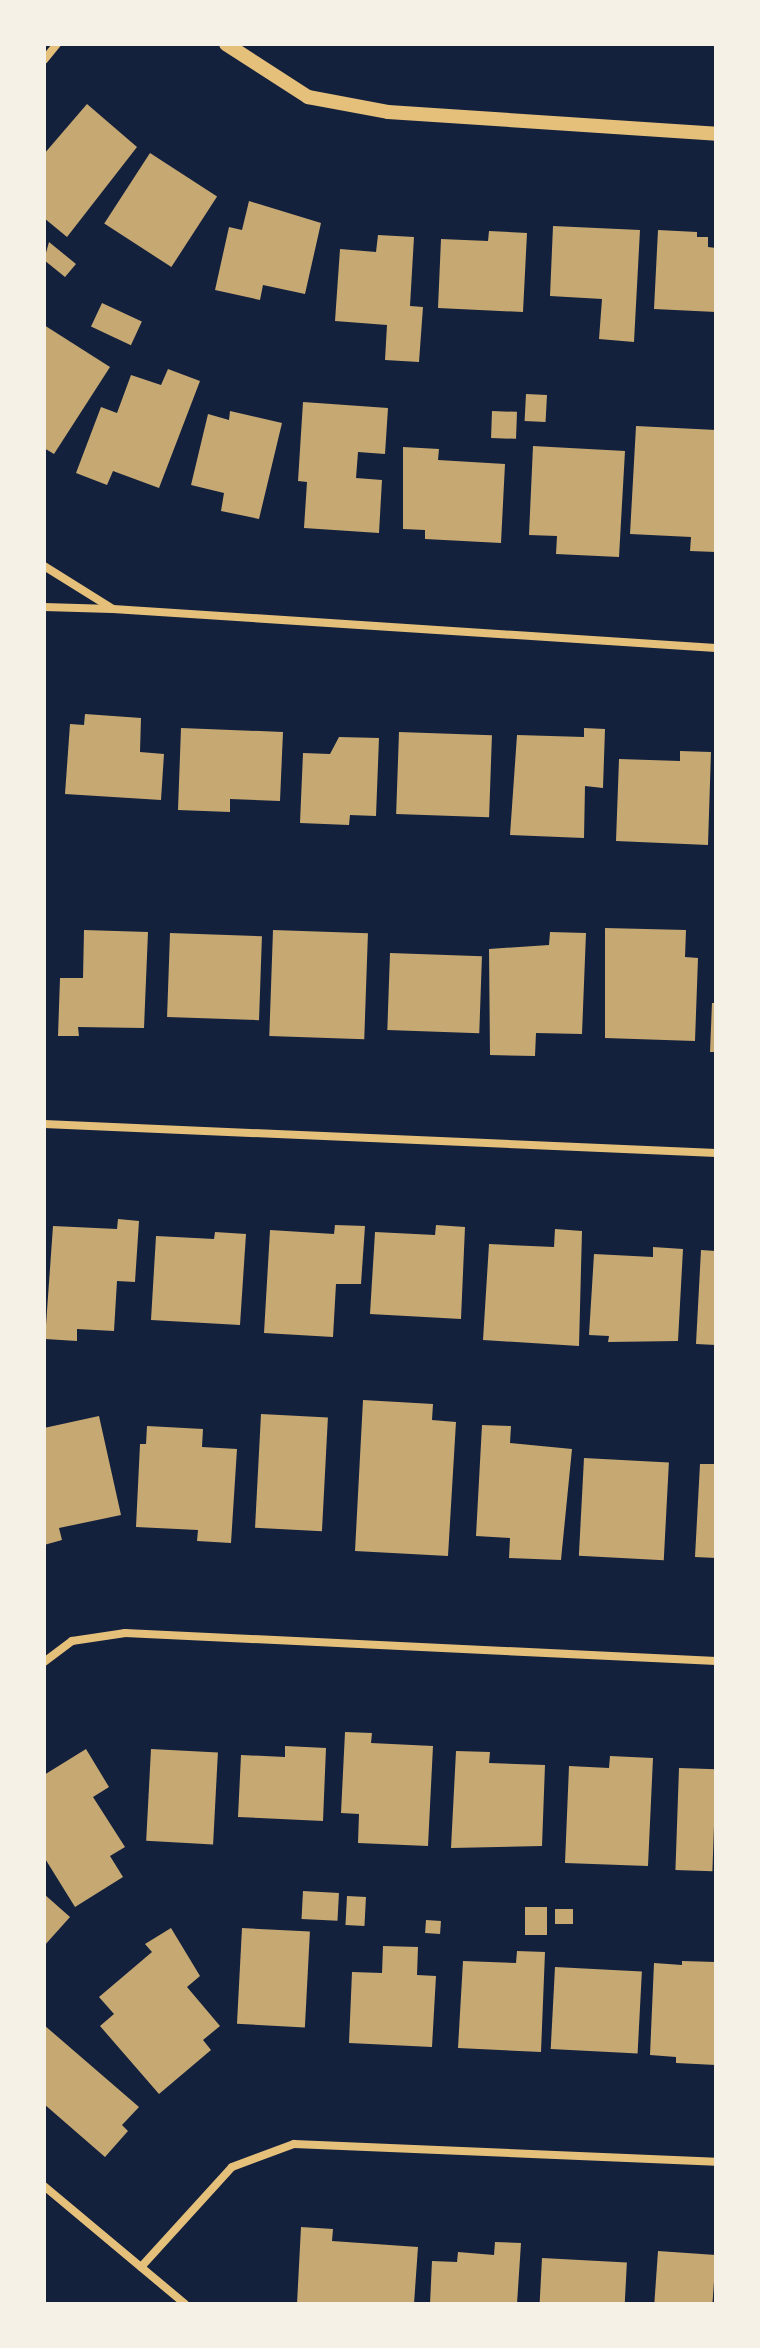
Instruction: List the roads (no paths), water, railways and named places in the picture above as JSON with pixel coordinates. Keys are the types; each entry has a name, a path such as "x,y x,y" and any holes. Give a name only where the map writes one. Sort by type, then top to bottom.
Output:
{"street":[{"path":"44,60 57,44"},
{"path":"226,44 308,97 388,112 716,134"},
{"path":"44,566 113,609"},
{"path":"44,607 716,648"},
{"path":"44,1124 716,1153"},
{"path":"44,1662 72,1641 125,1633 716,1661"},
{"path":"141,2267 232,2167 294,2144 716,2162"},
{"path":"44,2186 185,2304"}]}
